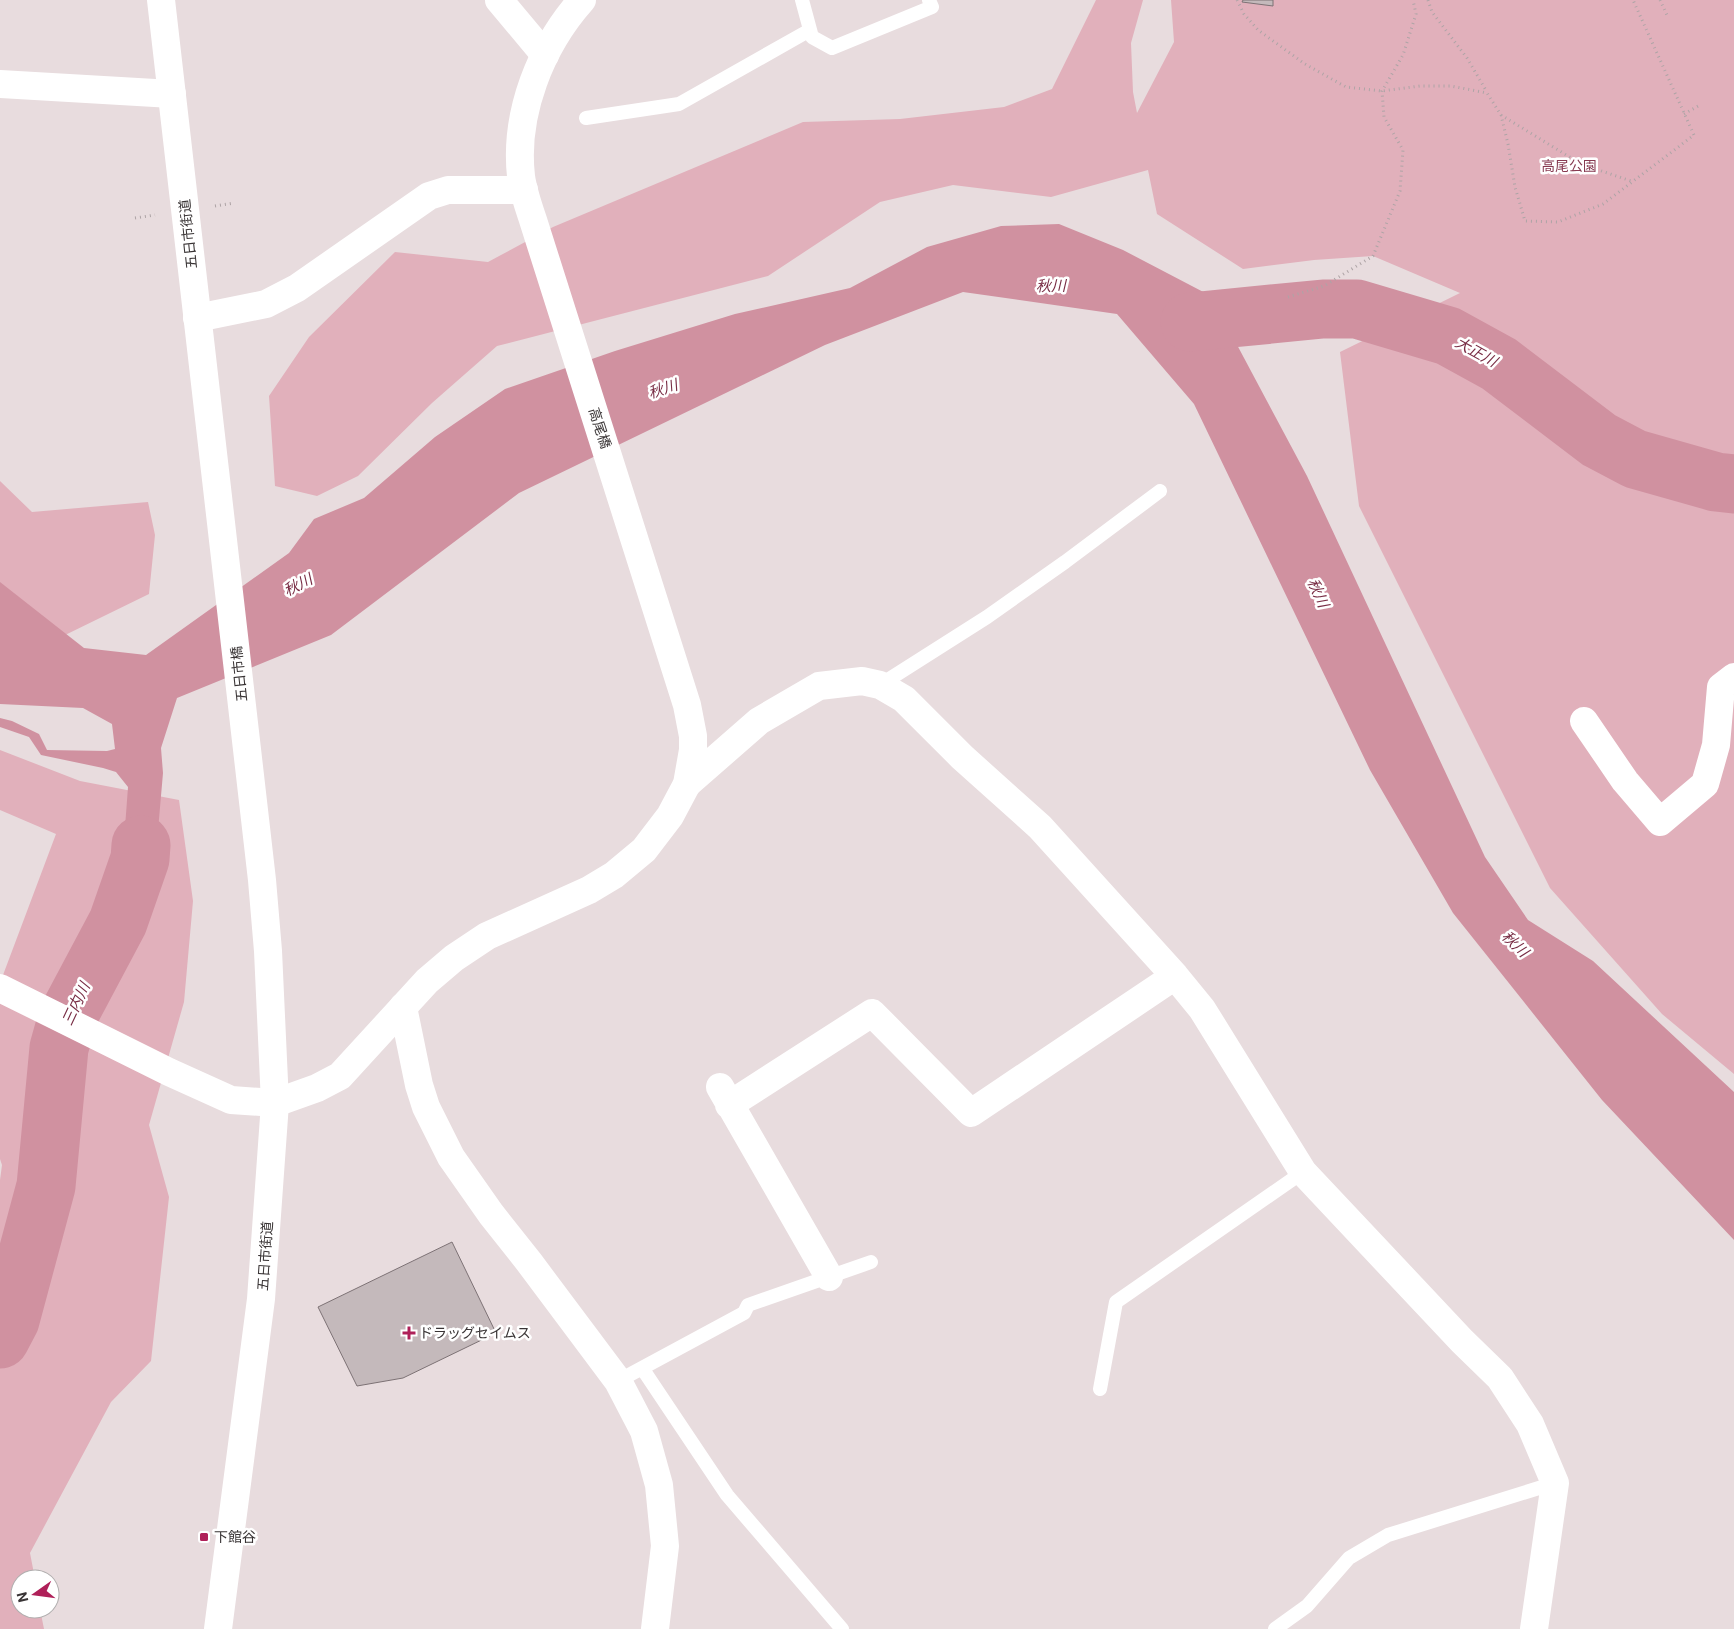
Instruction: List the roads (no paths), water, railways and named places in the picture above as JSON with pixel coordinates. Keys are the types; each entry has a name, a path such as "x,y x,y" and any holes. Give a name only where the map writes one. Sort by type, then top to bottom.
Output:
{"street":[{"name":"五日市街道","path":"161,0 215,468"},
{"path":"499,0 545,55"},
{"name":"高尾橋","path":"582,0 563,24 545,55 530,94 523,129 520,161 524,190 681,684 691,722 693,750 687,784"},
{"path":"0,84 172,94"},
{"path":"198,318 266,304 297,288 429,196 448,190 524,190"},
{"name":"五日市橋","path":"215,468 262,880"},
{"path":"1584,721 1625,781 1660,822 1705,784 1716,745 1721,688 1734,677"},
{"path":"0,988 231,1100 274,1103 317,1088 340,1076 403,1006 444,965 470,946 514,923 589,890 626,866 644,850 662,829 687,784 759,721 820,686 862,681 880,685 904,699 962,757 1040,827 1175,976 1202,1009 1303,1172 1462,1341 1500,1378 1530,1424 1555,1483 1534,1629"},
{"name":"五日市街道","path":"218,1629 261,1300 274,1103 268,950 262,880"},
{"path":"829,1277 724,1096 872,1013 971,1114 1175,976"},
{"path":"403,1006 419,1085 426,1107 451,1157 618,1381 644,1430 659,1484 665,1546 655,1629"}],"lane":[{"path":"802,0 812,37 832,48 932,7 929,0"},
{"path":"586,118 680,104 810,30"},
{"path":"880,685 987,617 1160,491"},
{"path":"1100,1389 1116,1302 1303,1172"},
{"path":"618,1381 744,1313 748,1304 871,1262"},
{"path":"642,1368 728,1495 842,1629"},
{"path":"1275,1629 1307,1606 1349,1558 1388,1535 1555,1483"}],"water":[{"name":"秋川","path":"1059,224 1123,250 1211,296 1307,476 1485,857 1528,920 1593,961 1734,1092 1734,1240 1602,1100 1453,913 1370,770 1194,404 1117,314 963,292 825,345 519,493 331,635 177,698 161,748 163,773 154,876 118,922 128,787 116,772 41,755 29,737 0,727 0,718 12,721 39,734 47,750 107,751 115,749 112,724 83,708 0,704 0,582 84,648 146,655 289,553 314,519 364,498 435,437 505,389 615,351 735,314 850,288 927,247 1001,226"}],"waterway":[{"name":"大正川","path":"1190,322 1323,309 1357,309 1448,336 1499,364 1599,440 1635,459 1716,482 1734,484"},
{"name":"三内川","path":"0,1339 10,1320 46,1186 59,1048 68,1016 118,922 140,859 141,845"}],"place":[{"name":"ドラッグセイムス","path":"409,1333"},
{"name":"下館谷","path":"204,1537"}],"park label":[{"name":"高尾公園","path":"1569,166"}]}
